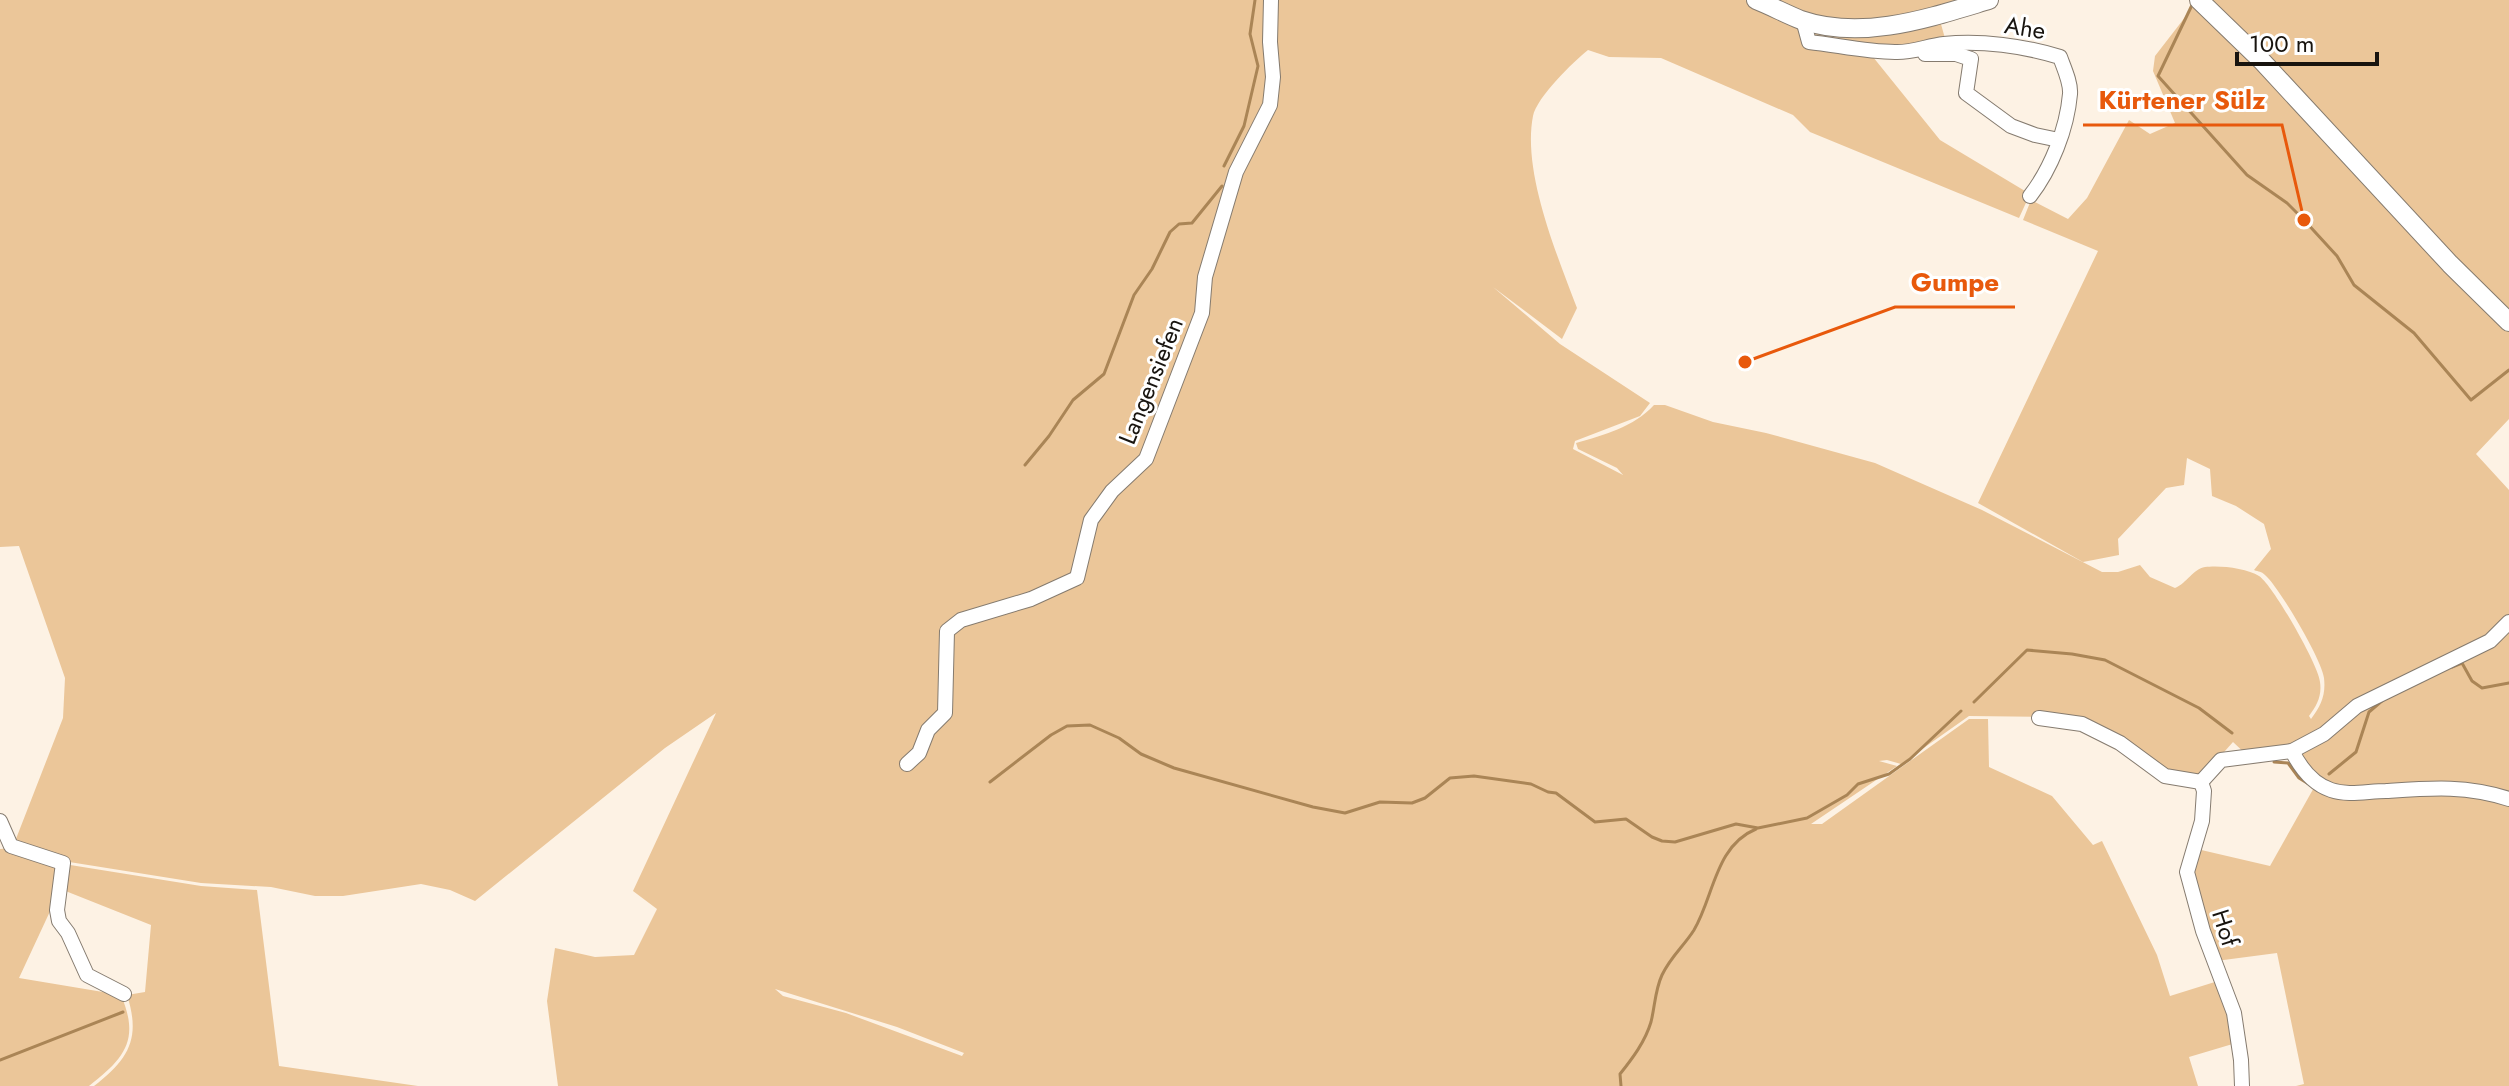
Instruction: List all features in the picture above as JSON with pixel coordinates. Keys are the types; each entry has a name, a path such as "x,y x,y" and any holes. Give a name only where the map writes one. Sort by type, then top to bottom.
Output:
{"main road":[{"path":"1756,0 1803,20 1871,29 1989,0"},
{"path":"2201,2 2261,60 2450,264 2509,322"}],"street":[{"name":"Langensiefen","path":"907,764 919,753 928,730 945,713 947,631 961,620 1031,599 1077,578 1091,520 1112,491 1146,459 1202,313 1205,277 1236,172 1270,105 1273,77 1271,0"},
{"name":"Ahe","path":"1803,20 1809,42 1898,53 1956,54 1971,59 1966,93 2011,126 2059,140"},
{"name":"Ahe","path":"1898,53 1945,44 2025,48 2060,57 2070,92 2059,140 2044,179 2030,196"},
{"path":"2039,718 2082,724 2120,743 2165,776 2201,782 2221,760 2292,751 2324,734 2357,706 2490,641 2509,622"},
{"path":"2292,751 2317,783 2332,791 2348,793 2444,788 2481,790 2509,799"},
{"name":"Hof","path":"2201,782 2204,791 2202,821 2187,872 2203,931 2234,1013 2242,1086"},
{"path":"0,821 11,846 63,863 57,910 59,921 68,933 87,975 124,994"}],"shaded area":[{"path":"0,0 1268,0 1272,107 1273,0 1745,0 1802,21 1807,41 1869,52 1940,140 2030,194 2019,218 1810,132 1793,115 1661,58 1609,57 1588,50 1541,99 1533,116 1531,138 1532,162 1543,213 1577,308 1562,339 1493,287 1560,344 1650,403 1640,416 1575,441 1573,449 1623,475 1617,468 1578,449 1576,443 1628,425 1646,413 1654,405 1665,405 1713,422 1875,463 1982,510 2102,572 2118,572 2140,565 2150,577 2175,588 2205,567 2218,566 2254,573 2266,582 2284,609 2318,673 2320,692 2309,716 2311,719 2322,700 2324,678 2316,656 2289,608 2265,575 2254,570 2271,549 2264,524 2236,506 2212,496 2210,469 2187,458 2184,485 2166,488 2118,539 2119,555 2083,562 1978,503 2098,251 2023,220 2031,200 2068,219 2087,198 2129,120 2150,134 2175,123 2153,71 2155,56 2196,3 2509,328 2509,419 2476,454 2509,490 2509,619 2488,640 2292,750 2249,757 2233,742 2199,780 2164,772 2120,741 2050,717 1969,716 1901,764 1879,761 1897,766 1811,824 1822,824 1969,719 1988,719 1989,767 2052,796 2093,845 2102,841 2157,955 2170,996 2218,981 2236,1043 2189,1057 2198,1086 558,1086 547,1001 555,948 595,957 634,955 657,909 633,891 716,713 665,748 475,901 450,890 421,884 343,896 315,896 271,887 201,883 63,861 14,844 63,718 65,678 19,546 0,547","holes":["775,989 897,1027 964,1053 962,1056 846,1013 783,996"]},
{"path":"1760,0 1974,0 1936,12 1836,24"},
{"path":"2202,0 2509,0 2509,312"},
{"path":"1939,17 1946,42 1898,50 1810,40 1806,28"},
{"path":"2509,625 2509,798 2332,789 2295,752 2359,708"},
{"path":"2316,784 2332,792 2444,789 2509,802 2509,1086 2296,1086 2304,1084 2277,953 2216,961 2190,872 2197,849 2270,866"},
{"path":"12,848 61,864 59,892 19,978 121,995 127,1011 129,1036 126,1047 112,1066 89,1086 0,1086 0,849"},
{"path":"64,864 201,886 257,890 279,1066 418,1086 94,1086 124,1057 129,1046 133,1024 127,995 145,992 151,925 63,890"}],"waterway":[{"path":"1224,166 1244,126 1258,66 1250,34 1255,0"},
{"path":"2193,3 2158,76 2247,175 2287,203 2304,220 2337,256 2354,285 2414,333 2471,400 2509,370"},
{"path":"1025,465 1073,400 1104,374 1134,295 1152,269 1170,232 1179,224 1192,223 1222,186"},
{"path":"1974,702 2027,650 2072,654 2105,660 2199,708 2232,733"},
{"path":"2452,667 2462,663 2472,681 2482,688 2509,683"},
{"path":"2329,774 2356,752 2369,712 2383,700"},
{"path":"990,782 1051,735 1067,726 1090,725 1119,738 1141,754 1174,768 1313,807 1345,813 1380,802 1412,803 1425,798 1450,778 1474,776 1531,784 1556,793 1595,822 1626,819 1652,837 1675,842 1736,824 1758,828 1807,818 1847,795 1858,784 1889,774 1910,759 1961,711"},
{"path":"2274,762 2288,763 2307,783"},
{"path":"1621,1086 1620,1074 1638,1050 1648,1029 1662,975 1701,917 1724,859 1742,837 1756,829"},
{"path":"0,1060 123,1012"}],"place":[{"name":"Kürtener Sülz","path":"2304,220"},
{"name":"Gumpe","path":"1745,362"}]}
